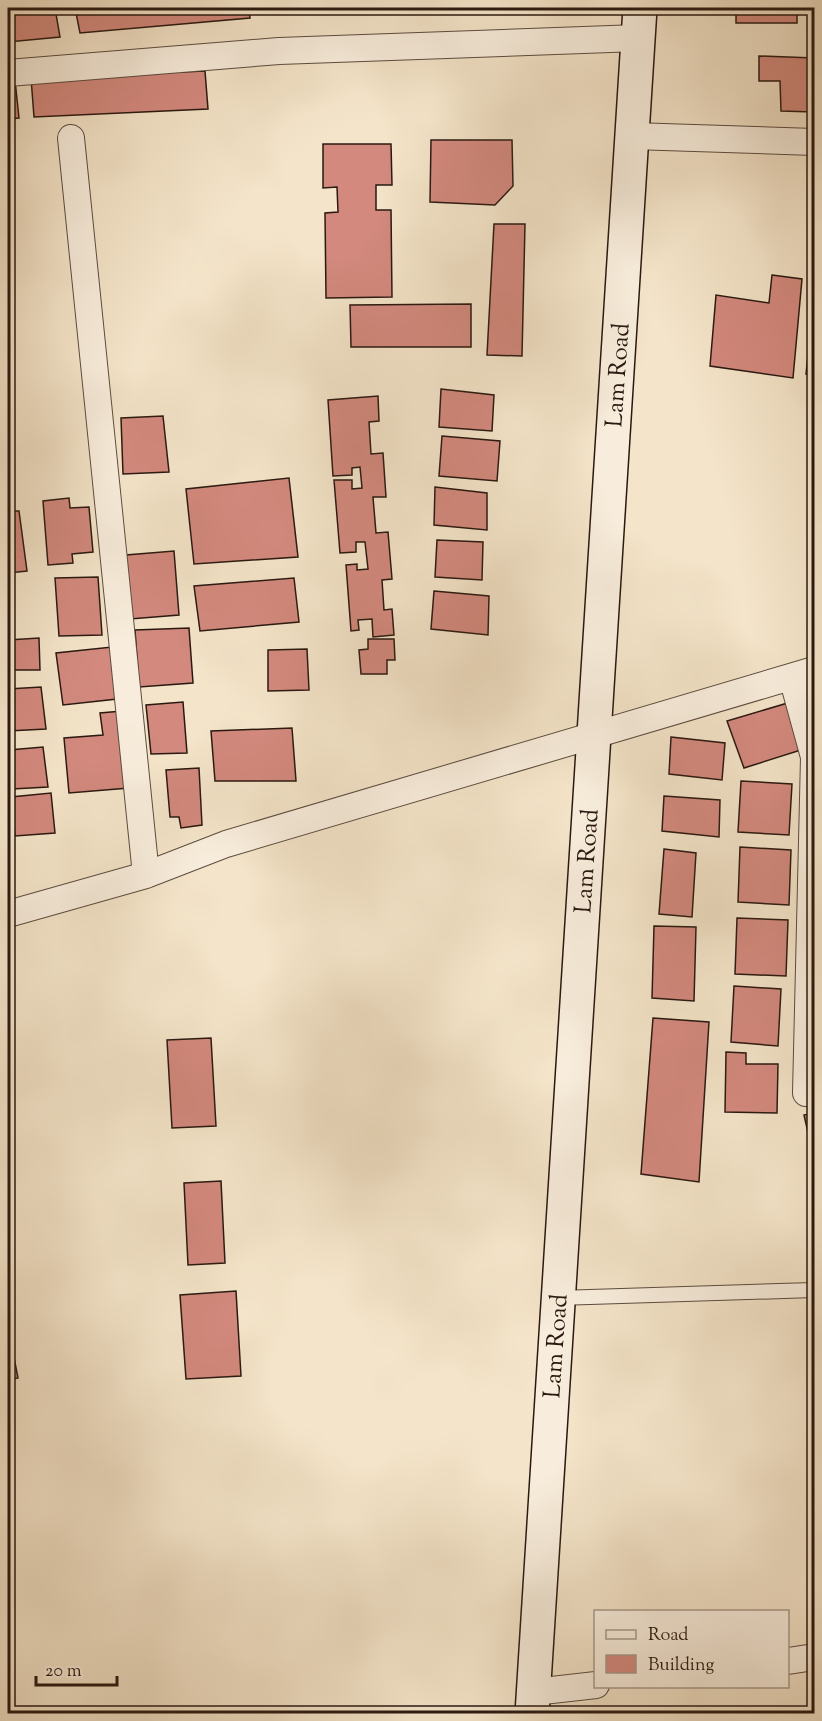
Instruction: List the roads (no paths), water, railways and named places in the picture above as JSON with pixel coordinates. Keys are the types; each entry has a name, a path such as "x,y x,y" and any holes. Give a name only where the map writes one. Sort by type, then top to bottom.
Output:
{"main road":[{"name":"Lam Road","path":"533,1703 639,23"}],"street":[{"path":"8,73 639,23"},
{"path":"632,136 814,142"},
{"path":"71,138 146,875"},
{"path":"8,914 146,875 226,844 803,674 814,757 806,1093 814,1091"},
{"path":"789,1660 814,1657"},
{"path":"533,1703 594,1686"}],"lane":[{"path":"558,1298 814,1290"}]}
